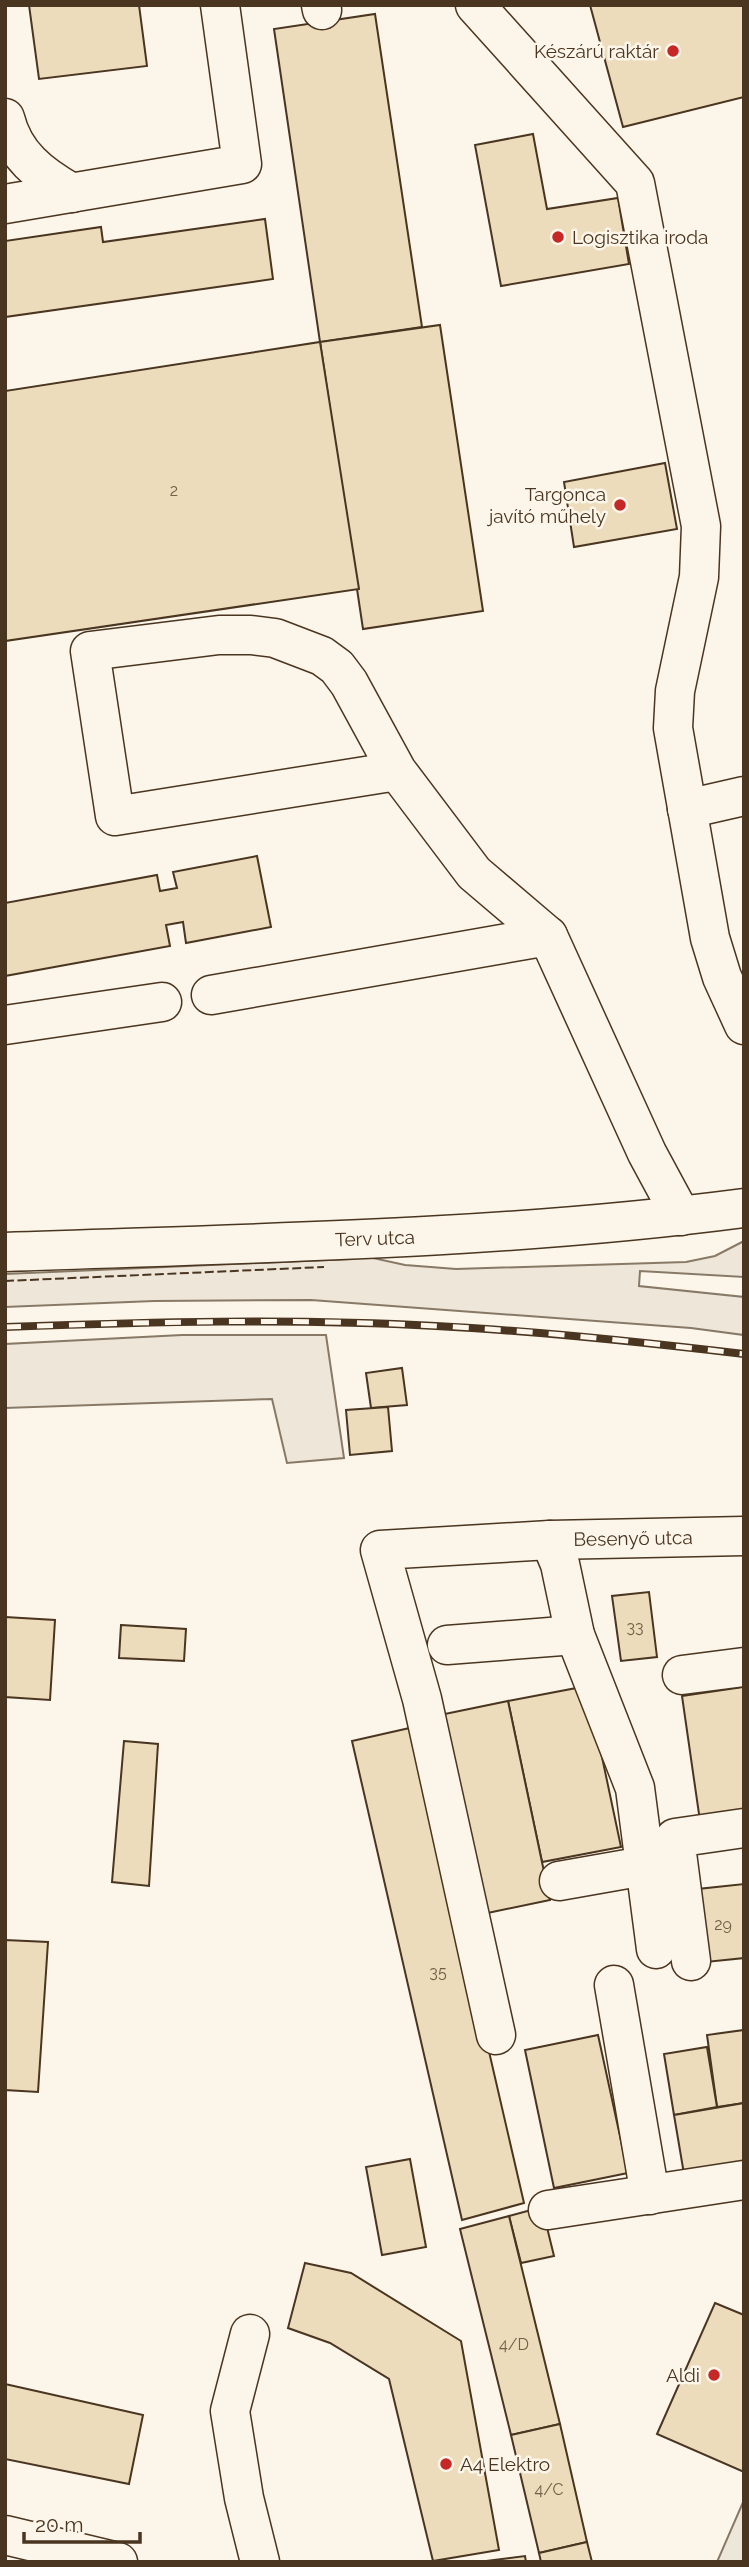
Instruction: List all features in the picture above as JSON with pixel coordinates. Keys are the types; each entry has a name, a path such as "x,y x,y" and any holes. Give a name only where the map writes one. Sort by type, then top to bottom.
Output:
{"street":[{"path":"5,204 242,164 220,5"},
{"path":"475,5 635,183 701,526 699,577 675,691 673,728 710,938 722,977 744,1026"},
{"path":"5,118 15,142 29,164 44,177 72,193"},
{"path":"397,771 115,816 90,651 219,635 263,636 299,646 322,656 337,667 349,682 397,771 474,873 548,936 647,1153 681,1216"},
{"path":"687,809 744,796"},
{"path":"211,995 548,936"},
{"path":"5,1025 162,1002"},
{"name":"Terv utca","path":"5,1252 477,1234 744,1208"},
{"name":"Besenyő utca","path":"496,2035 422,1699 380,1550 536,1541 744,1536"},
{"path":"536,1541 561,1564 575,1635 635,1788 644,1866 674,1955 675,1838 744,1828"},
{"path":"447,1645 575,1635"},
{"path":"682,1675 744,1667"},
{"path":"559,1881 644,1866"},
{"path":"614,1985 650,2195"},
{"path":"548,2210 744,2180"},
{"path":"250,2334 230,2411 244,2498 260,2562"},
{"path":"5,2535 118,2562"}],"shaded area":[{"path":"744,1241 744,1277 640,1271 639,1286 744,1297 744,1335 691,1328 311,1300 154,1301 5,1307 5,1274 351,1259 355,1254 405,1265 456,1269 686,1262 715,1256"},
{"path":"182,1335 326,1335 344,1458 287,1463 272,1399 5,1408 5,1344"},
{"path":"744,2500 744,2562 717,2562"}],"building":[{"path":"29,5 139,5 147,66 39,79"},
{"name":"Készárú raktár","path":"590,5 744,5 744,97 623,127"},
{"path":"375,14 422,327 320,342 274,29"},
{"name":"Logisztika iroda","path":"533,134 547,209 618,198 629,264 501,286 475,145"},
{"path":"265,219 273,279 5,317 5,241 101,227 103,242"},
{"path":"440,325 483,611 363,629 320,342"},
{"path":"320,342 359,589 5,641 5,391"},
{"name":"Targonca javító műhely","path":"665,463 677,529 574,547 564,482"},
{"path":"257,856 271,927 186,943 183,922 166,925 170,946 5,976 5,903 157,875 160,891 177,888 173,872"},
{"path":"402,1368 407,1405 371,1408 366,1373"},
{"path":"388,1407 392,1451 350,1455 346,1410"},
{"path":"649,1592 657,1657 621,1661 612,1596"},
{"path":"5,1617 55,1620 50,1700 5,1697"},
{"path":"121,1625 186,1629 184,1661 119,1658"},
{"path":"587,1686 621,1847 542,1862 508,1701"},
{"path":"743,1687 744,1815 700,1821 682,1696"},
{"path":"508,1701 550,1900 478,1915 435,1716"},
{"path":"414,1727 524,2203 462,2220 352,1741"},
{"path":"124,1741 158,1744 149,1886 112,1882"},
{"path":"744,1884 744,1958 706,1962 698,1889"},
{"path":"5,1940 48,1942 38,2092 5,2090"},
{"path":"744,2030 744,2103 717,2107 707,2035"},
{"path":"598,2035 628,2173 554,2188 525,2050"},
{"path":"707,2047 717,2107 674,2115 664,2054"},
{"path":"744,2103 744,2165 684,2174 674,2115"},
{"path":"410,2159 426,2247 382,2255 366,2167"},
{"path":"542,2207 554,2256 521,2263 509,2216"},
{"path":"509,2216 560,2424 511,2435 460,2229"},
{"name":"A4 Elektro","path":"305,2263 351,2273 461,2341 499,2550 433,2561 389,2379 330,2343 288,2328"},
{"name":"Aldi","path":"715,2303 744,2315 744,2472 657,2434"},
{"path":"5,2384 143,2415 129,2484 5,2459"},
{"path":"560,2424 587,2542 539,2553 511,2435"},
{"path":"587,2542 592,2562 541,2562 539,2553"},
{"path":"525,2556 526,2562 478,2562"}],"railway":[{"path":"5,1327 329,1322 475,1328 744,1354"}],"fence":[{"path":"5,1281 324,1267"}],"place":[{"name":"Készárú raktár","path":"673,51"},
{"name":"Logisztika iroda","path":"558,237"},
{"name":"Targonca javító műhely","path":"620,505"},
{"name":"Aldi","path":"714,2375"},
{"name":"A4 Elektro","path":"446,2464"}]}
